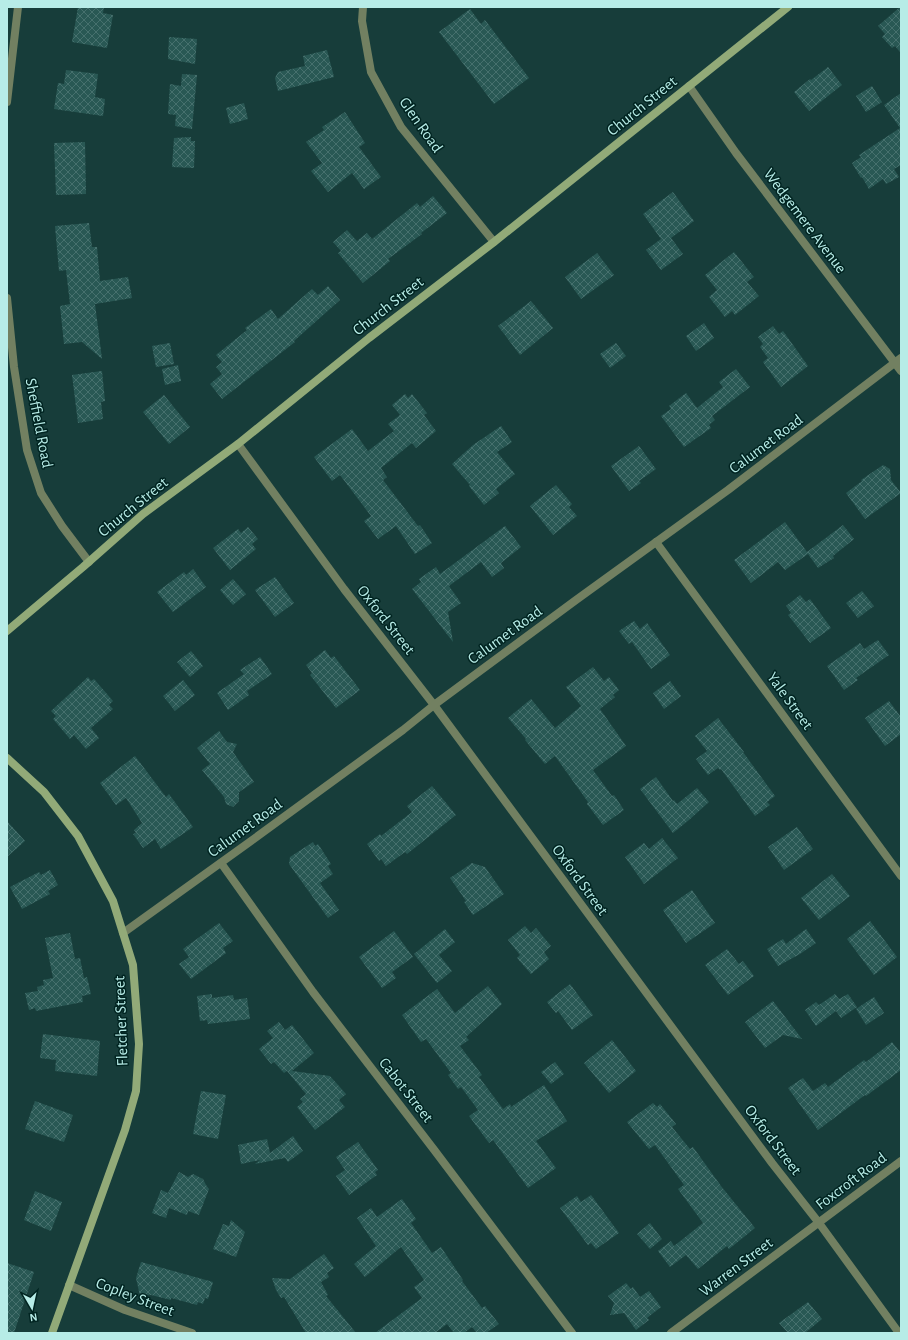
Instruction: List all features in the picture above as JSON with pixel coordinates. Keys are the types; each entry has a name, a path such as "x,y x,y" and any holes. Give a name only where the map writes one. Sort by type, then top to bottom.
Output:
{"main road":[{"name":"Church Street","path":"7,631 143,514 238,444 369,338 494,242 788,7"},
{"name":"Fletcher Street","path":"7,758 44,792 78,836 113,901 133,965 139,1044 136,1091 125,1130 52,1333"}],"street":[{"path":"7,102 18,7"},
{"name":"Glen Road","path":"363,7 362,21 371,72 401,127 494,242"},
{"name":"Wedgemere Avenue","path":"689,86 741,159 898,361 901,371"},
{"name":"Sheffield Road","path":"7,298 14,367 27,450 41,493 62,526 89,562"},
{"name":"Calumet Road","path":"123,933 403,730 434,705 728,490 898,361"},
{"name":"Oxford Street","path":"238,444 344,589 434,705 899,1333"},
{"name":"Yale Street","path":"656,542 901,876"},
{"name":"Cabot Street","path":"221,863 313,992 572,1333"},
{"name":"Foxcroft Road","path":"819,1223 901,1162"},
{"name":"Warren Street","path":"670,1333 819,1223"},
{"name":"Copley Street","path":"69,1285 125,1310 192,1333"}],"building":[{"path":"78,7 104,7 103,13 113,15 107,48 72,42"},
{"path":"900,7 901,53 895,46 892,48 882,37 885,34 878,26"},
{"path":"470,9 481,24 485,20 529,78 494,104 439,32"},
{"path":"169,37 197,39 195,64 168,59"},
{"path":"327,50 334,77 278,91 275,78 278,72 305,66 303,56"},
{"path":"828,67 842,85 809,111 794,92"},
{"path":"66,70 98,74 95,97 105,99 103,116 54,109 58,83 64,84"},
{"path":"182,74 197,75 192,129 175,126 176,115 168,114 170,84 181,86"},
{"path":"872,86 882,102 866,112 856,96"},
{"path":"901,93 901,165 894,169 899,177 886,184 883,179 869,189 852,163 861,157 859,155 900,128 884,105"},
{"path":"244,103 248,119 230,124 226,108"},
{"path":"345,112 365,143 359,147 381,177 364,189 352,173 328,192 311,171 322,163 306,142 324,130 322,127"},
{"path":"191,137 191,141 195,141 194,168 172,167 174,138"},
{"path":"85,142 86,194 56,195 54,143"},
{"path":"673,192 694,221 671,238 683,254 661,270 646,250 661,239 643,214"},
{"path":"433,196 447,213 388,259 390,261 363,283 338,253 341,251 333,242 347,230 357,241 367,233 372,239 417,203 420,207"},
{"path":"89,223 92,247 97,247 100,281 128,277 132,298 95,304 102,359 82,342 64,344 60,306 70,304 66,270 59,271 55,226"},
{"path":"734,252 754,277 747,282 759,296 735,315 732,311 725,317 709,297 717,290 705,275"},
{"path":"597,253 614,275 581,299 565,277"},
{"path":"328,286 340,300 294,341 295,342 222,399 210,384 222,374 216,367 222,362 216,355 247,330 245,328 271,309 278,319 312,289 318,295"},
{"path":"531,301 553,328 520,355 498,326"},
{"path":"704,323 714,338 696,351 686,336"},
{"path":"773,326 779,334 783,331 808,366 781,387 763,362 768,358 760,347 763,344 758,337"},
{"path":"170,343 174,364 156,367 152,346"},
{"path":"616,343 626,356 610,368 600,354"},
{"path":"178,365 181,381 165,385 162,369"},
{"path":"736,369 750,387 712,416 715,420 709,425 711,428 684,447 661,416 671,409 669,406 686,393 697,408 723,387 719,382"},
{"path":"102,371 105,401 101,402 103,419 78,423 72,375"},
{"path":"405,394 408,398 412,394 427,413 424,415 436,431 416,448 412,443 381,468 387,477 383,480 418,526 420,525 432,543 415,554 396,526 378,539 364,521 371,516 340,475 332,481 314,457 352,429 368,451 394,431 388,424 400,415 392,405"},
{"path":"164,395 190,427 169,444 143,412"},
{"path":"501,426 512,442 497,452 515,474 496,489 499,493 484,505 469,486 470,485 452,464 473,445"},
{"path":"639,446 656,469 639,481 641,483 629,491 611,466"},
{"path":"883,465 890,469 891,480 901,493 865,519 846,493 862,481 861,480"},
{"path":"556,485 572,504 569,507 577,516 553,535 530,506"},
{"path":"785,522 807,552 843,525 854,539 833,556 834,558 818,568 808,554 785,570 778,562 751,583 734,560"},
{"path":"505,526 521,547 501,563 504,568 492,577 481,562 449,586 461,603 448,612 453,642 412,589 421,582 419,579 436,567 440,574"},
{"path":"248,527 258,539 252,544 256,549 230,570 213,548 238,529 241,533"},
{"path":"193,569 206,587 173,612 157,592 184,572 186,575"},
{"path":"275,577 294,603 275,617 255,590"},
{"path":"233,579 246,594 233,605 220,590"},
{"path":"862,591 874,606 858,618 846,603"},
{"path":"800,595 806,602 810,599 831,628 810,643 788,615 791,613 786,606"},
{"path":"634,621 640,629 647,623 670,655 651,669 632,642 629,644 619,631"},
{"path":"878,640 889,655 856,678 858,680 844,690 827,666 860,643 864,649"},
{"path":"325,650 331,658 334,656 360,690 336,708 310,675 312,673 306,665"},
{"path":"191,651 203,666 190,677 177,662"},
{"path":"260,657 272,674 247,691 249,695 228,710 217,693 244,674 240,670"},
{"path":"593,667 604,681 609,677 619,690 613,695 615,697 600,709 626,746 593,770 612,796 614,795 624,810 603,825 555,756 545,764 508,718 531,699 555,728 581,706 566,687"},
{"path":"88,677 91,681 94,679 113,701 109,705 113,709 91,728 99,738 86,749 74,735 70,739 53,719 56,716 51,711"},
{"path":"183,680 195,695 175,711 163,696"},
{"path":"670,681 681,696 664,709 653,693"},
{"path":"889,701 901,717 901,734 885,746 865,718"},
{"path":"718,718 775,796 767,802 770,805 755,816 721,769 720,770 718,768 708,775 696,759 707,751 695,736"},
{"path":"219,731 227,742 237,744 233,752 254,782 239,792 239,801 233,807 226,804 224,797 202,770 210,764 197,748"},
{"path":"135,756 166,797 169,794 193,827 161,849 155,839 143,848 133,834 136,833 134,830 142,823 126,798 116,805 100,783"},
{"path":"656,777 673,801 674,800 677,804 697,788 709,802 673,833 640,789"},
{"path":"432,786 456,815 407,854 405,852 386,866 381,859 379,861 367,844 380,834 381,836 412,812 407,806"},
{"path":"7,821 25,841 7,857"},
{"path":"797,827 813,849 784,870 768,847"},
{"path":"662,838 678,858 644,884 625,857 644,843 649,849"},
{"path":"313,842 315,846 318,844 331,864 328,866 333,874 320,883 339,910 328,918 289,864 290,857"},
{"path":"472,863 485,867 504,894 473,915 464,902 466,901 450,878"},
{"path":"50,870 58,885 48,891 50,894 22,909 10,887 39,872 41,875"},
{"path":"832,874 850,896 819,920 801,898"},
{"path":"692,890 715,923 686,943 663,910"},
{"path":"870,921 897,957 874,975 847,939"},
{"path":"219,923 233,941 223,948 226,953 191,979 179,964 189,957 183,949"},
{"path":"525,926 531,933 536,928 551,946 544,952 549,959 531,974 517,958 520,955 508,940"},
{"path":"445,929 455,942 439,955 452,971 437,983 414,954"},
{"path":"806,929 816,943 778,966 767,949 783,939 786,944"},
{"path":"394,931 413,957 392,972 396,978 382,988 359,957"},
{"path":"70,933 75,959 80,958 84,978 87,977 91,994 82,996 83,1002 36,1011 35,1008 29,1010 25,993 38,991 37,987 44,985 43,980 53,978 45,938"},
{"path":"727,949 739,964 743,961 754,976 728,995 705,965"},
{"path":"570,984 593,1015 572,1030 558,1011 556,1013 547,1002"},
{"path":"488,986 502,1004 466,1037 469,1040 460,1046 482,1075 479,1077 503,1109 510,1104 511,1107 544,1085 567,1121 536,1141 556,1168 528,1188 493,1140 489,1143 469,1116 478,1110 461,1087 458,1089 448,1075 451,1073 426,1039 421,1042 402,1015 437,989 455,1013"},
{"path":"212,994 212,998 233,995 234,1000 247,998 250,1019 208,1024 207,1020 200,1021 197,996"},
{"path":"835,994 839,999 848,994 857,1007 841,1018 836,1011 816,1026 805,1010 816,1002 819,1005"},
{"path":"874,997 884,1013 866,1025 856,1009"},
{"path":"773,1001 802,1039 783,1035 765,1048 745,1022"},
{"path":"279,1022 285,1030 292,1025 314,1053 292,1071 330,1076 346,1094 339,1100 345,1107 315,1130 297,1107 303,1102 300,1099 306,1094 287,1071 284,1073 274,1062 271,1064 259,1049 273,1038 267,1031"},
{"path":"43,1034 100,1041 97,1076 55,1071 56,1060 40,1058"},
{"path":"612,1040 636,1071 609,1093 584,1063"},
{"path":"892,1042 901,1053 901,1070 818,1130 788,1088 803,1078 813,1091 825,1083 828,1087 864,1060 866,1062"},
{"path":"555,1062 564,1074 551,1084 541,1072"},
{"path":"201,1091 226,1095 218,1139 193,1134"},
{"path":"35,1101 73,1115 64,1142 25,1129"},
{"path":"653,1103 657,1107 660,1104 676,1124 672,1127 690,1149 693,1147 721,1186 755,1228 729,1249 727,1246 698,1269 686,1255 670,1267 658,1251 671,1241 674,1246 703,1223 678,1189 684,1185 655,1145 649,1149 627,1122"},
{"path":"293,1136 303,1151 288,1162 285,1158 255,1164 260,1160 241,1164 238,1145 267,1139 270,1153"},
{"path":"358,1142 378,1170 375,1172 377,1175 349,1195 336,1176 345,1170 336,1157"},
{"path":"179,1172 188,1177 193,1174 203,1179 209,1189 199,1215 188,1211 187,1215 169,1208 166,1218 152,1213 161,1190 168,1193"},
{"path":"35,1191 62,1202 51,1231 24,1220"},
{"path":"591,1195 619,1233 596,1249 591,1243 588,1245 560,1208 577,1196 581,1202"},
{"path":"402,1199 416,1219 411,1223 432,1253 441,1247 463,1280 462,1281 482,1308 485,1306 499,1324 486,1333 477,1333 472,1327 464,1333 454,1333 447,1324 435,1333 375,1333 422,1298 414,1287 424,1280 401,1247 365,1277 354,1264 376,1246 357,1218 371,1208 377,1217"},
{"path":"231,1220 245,1232 236,1257 213,1249 223,1224 229,1226"},
{"path":"650,1223 662,1239 650,1249 637,1234"},
{"path":"324,1254 334,1268 327,1273 329,1277 321,1282 328,1295 326,1296 356,1333 306,1333 284,1297 281,1298 276,1290 272,1278 290,1279"},
{"path":"141,1262 213,1282 208,1299 205,1298 203,1304 198,1302 197,1305 171,1298 171,1300 151,1295 140,1296 136,1278"},
{"path":"7,1263 34,1272 14,1333 7,1333"},
{"path":"626,1283 631,1289 633,1287 640,1297 649,1291 661,1307 647,1318 649,1320 636,1330 624,1313 610,1315 614,1303 608,1296"},
{"path":"808,1302 822,1319 805,1333 788,1333 779,1323"}]}
